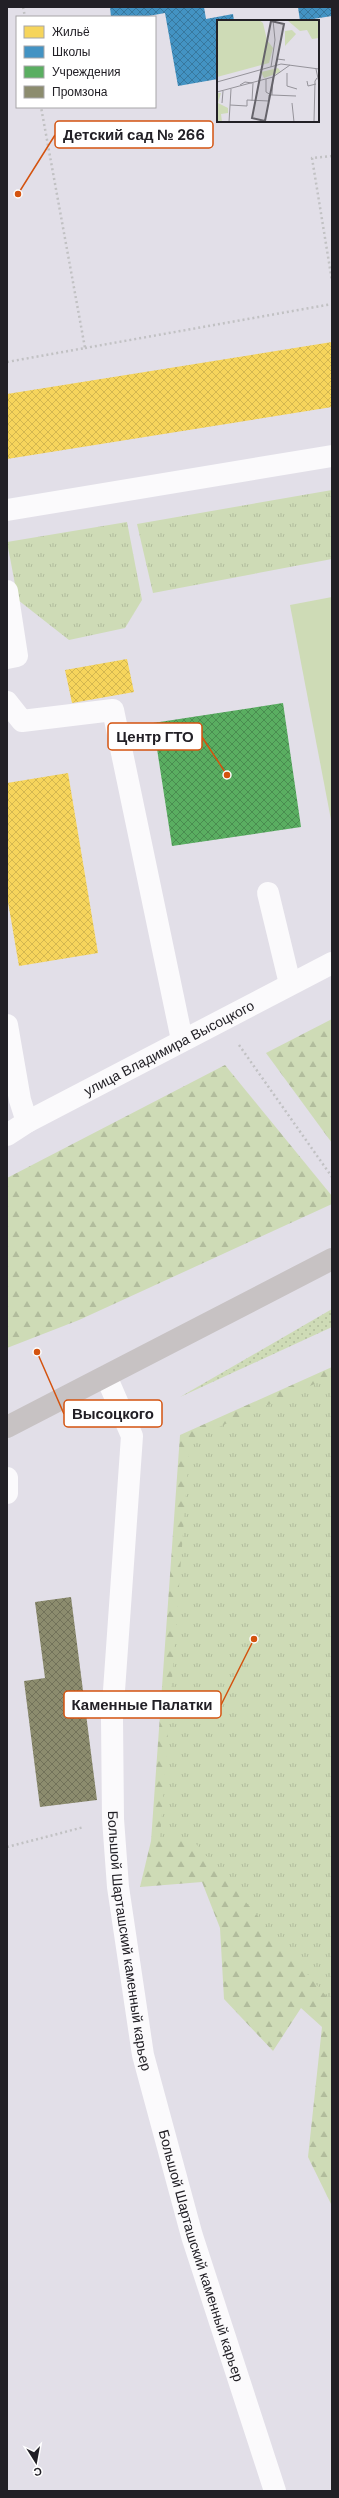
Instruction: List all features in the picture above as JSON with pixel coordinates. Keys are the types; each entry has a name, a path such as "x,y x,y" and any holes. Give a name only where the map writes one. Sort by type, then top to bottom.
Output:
{"main road":[{"path":"7,1427 332,1259"}],"street":[{"path":"7,510 332,456"},
{"path":"7,591 17,656 7,658"},
{"path":"7,702 22,721 112,710 182,1040"},
{"path":"268,893 290,984"},
{"name":"улица Владимира Высоцкого","path":"7,1135 27,1122 332,963"},
{"path":"7,1025 20,1100 27,1122"},
{"name":"Большой Шарташский каменный карьер","path":"106,1376 132,1436 112,1719 113,1819 118,1887 143,2055 192,2236 275,2491"},
{"path":"7,1478 7,1493"}],"path":[{"path":"41,108 86,348"},
{"path":"332,156 312,158 332,281"},
{"path":"7,362 332,304"},
{"path":"247,1058 332,1177"},
{"path":"7,1847 113,1819"}],"green space":[{"path":"332,490 332,559 153,593 137,524"},
{"path":"127,522 142,600 125,628 69,640 18,600 7,542"},
{"path":"332,597 332,825 290,605"},
{"path":"332,1019 332,1143 266,1053"},
{"path":"225,1065 332,1196 332,1204 79,1320 7,1348 7,1178"},
{"path":"332,1309 332,1327 180,1397"},
{"path":"332,1367 332,2206 308,2157 322,2027 301,2008 273,2051 224,1999 220,1928 202,1882 140,1887 151,1841 180,1435"},
{"path":"332,1376 332,2003 191,1838 160,1839 190,1440"}],"building: Жильё":[{"path":"332,342 332,407 7,459 7,394"},
{"path":"127,659 134,692 72,703 65,670"},
{"path":"68,773 98,953 19,966 7,896 7,783"}],"building: Школы":[{"path":"110,7 204,7 206,19 233,14 234,20 217,20 217,79 178,86 165,13 148,16 111,16"},
{"path":"298,7 332,7 332,16 300,20"}],"building: Учреждения":[{"path":"283,703 301,827 172,846 153,723"}],"building: Промзона":[{"path":"71,1597 97,1800 40,1807 24,1681 45,1678 35,1602"}],"place":[{"name":"Детский сад № 266","path":"18,194"},
{"name":"Центр ГТО","path":"227,775"},
{"name":"Высоцкого","path":"37,1352"},
{"name":"Каменные Палатки","path":"254,1639"}]}
